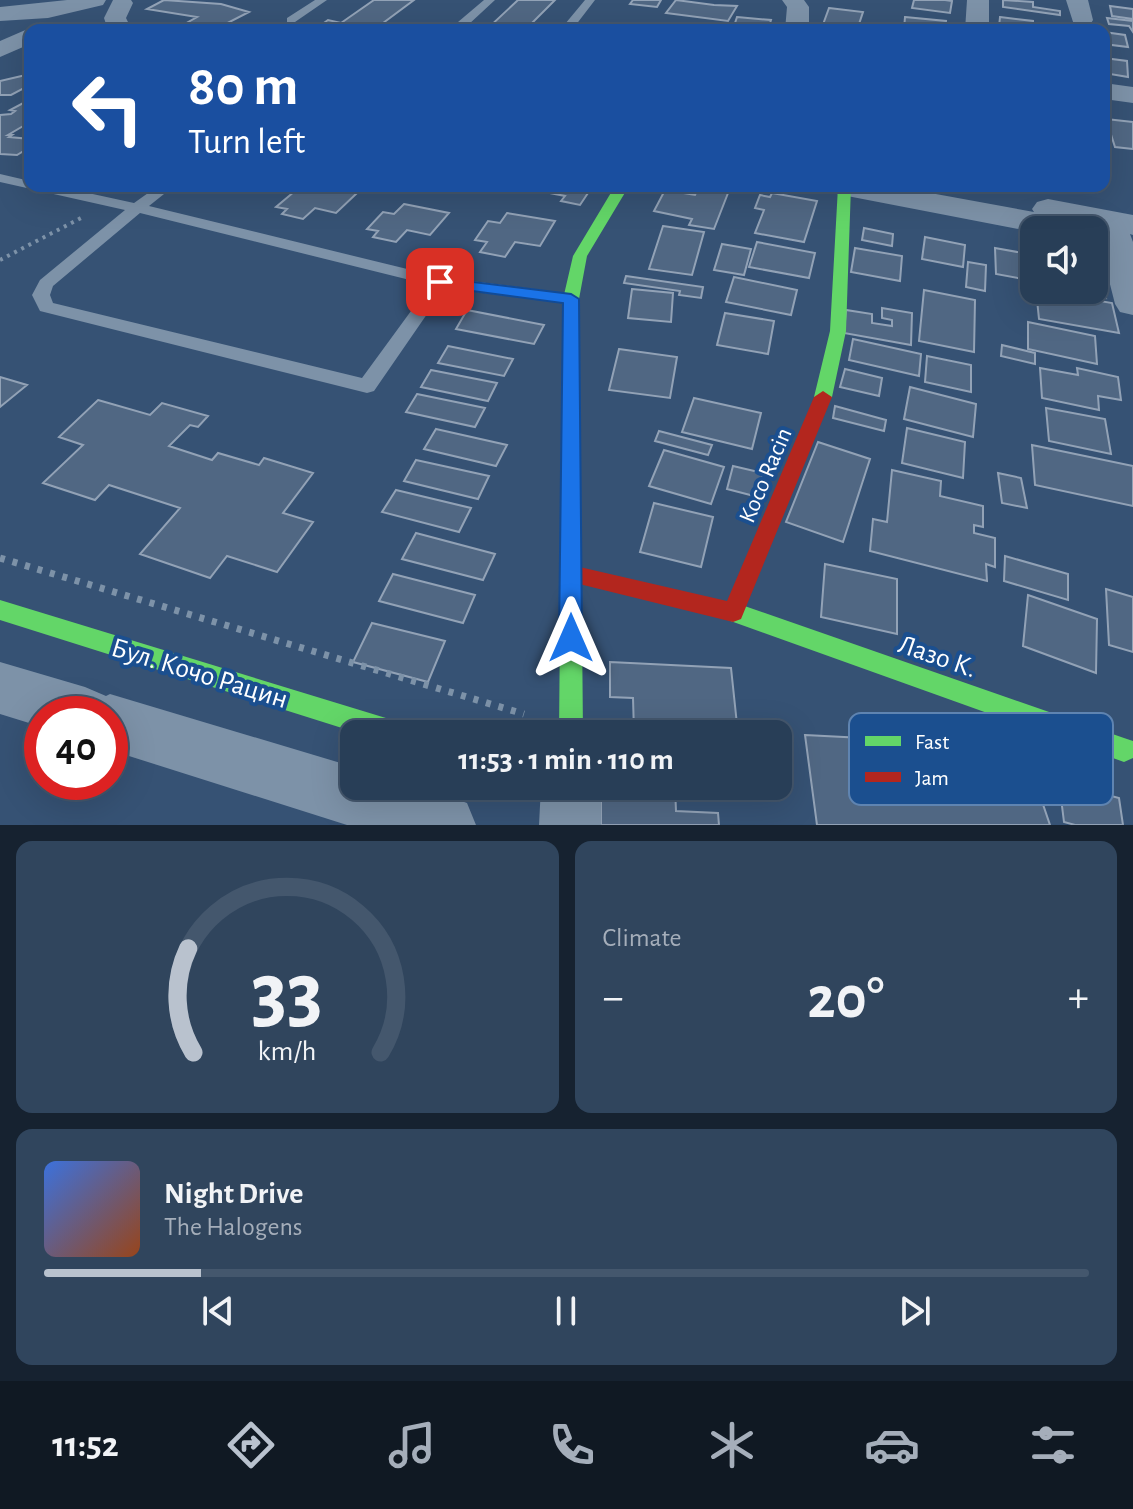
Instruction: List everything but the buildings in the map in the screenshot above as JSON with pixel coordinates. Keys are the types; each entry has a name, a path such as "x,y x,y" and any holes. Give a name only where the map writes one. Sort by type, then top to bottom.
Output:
{"street":[{"path":"0,15 48,11 95,0"},
{"path":"793,0 798,7 797,24"},
{"path":"977,24 978,0"},
{"path":"61,24 117,1 118,24"},
{"path":"0,15 25,24"},
{"path":"0,29 24,30"},
{"path":"0,50 24,40"},
{"path":"0,66 24,53"},
{"path":"0,66 24,64"},
{"path":"1110,92 1133,95"},
{"path":"570,720 571,299 580,256 618,192"},
{"name":"Koco Racin","path":"733,612 824,394 838,331 843,192"},
{"path":"917,192 967,196 1119,234 1133,304"},
{"path":"967,196 1032,216"},
{"path":"571,574 733,612"},
{"name":"Бул. Кочо Рацин","path":"0,610 354,720"},
{"name":"Лазо К.","path":"733,612 1019,713"},
{"path":"0,688 26,696"},
{"path":"128,728 445,825"},
{"name":"Лазо К.","path":"1113,746 1124,750"}],"lane":[{"path":"291,20 322,0"},
{"path":"462,24 490,0"},
{"path":"571,24 590,0"},
{"path":"0,178 24,183"},
{"path":"65,192 440,282 571,299"},
{"path":"159,192 46,284 41,295 46,307 367,386 440,282"}],"path":[{"path":"0,260 110,202"},
{"path":"0,558 534,718"}],"traffic: fast":[{"path":"571,720 571,299 580,256 618,192"},
{"path":"823,397 838,331 845,192"},
{"path":"0,610 354,720"},
{"path":"733,612 1019,713"},
{"path":"1113,746 1124,750"}],"traffic: jam":[{"path":"571,574 733,612 823,397"}],"route":[{"path":"440,282 571,299 571,638"}]}
